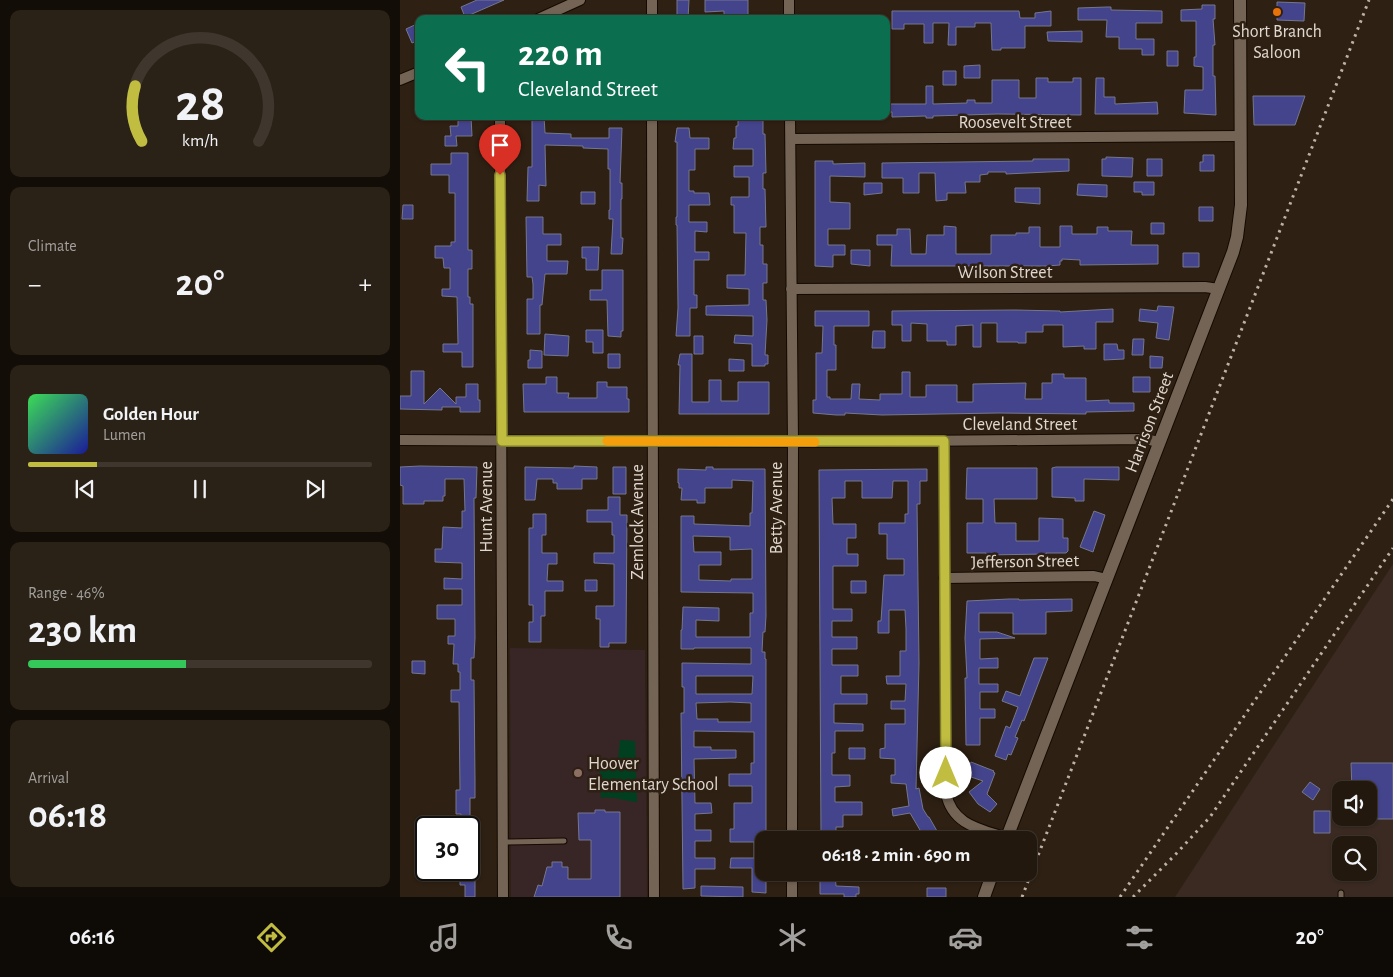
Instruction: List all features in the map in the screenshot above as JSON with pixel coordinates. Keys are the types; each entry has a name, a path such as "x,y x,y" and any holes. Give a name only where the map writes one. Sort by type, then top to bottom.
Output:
{"main road":[{"name":"Harrison Street","path":"1009,831 1233,252 1240,221 1240,0"},
{"path":"984,897 990,881"}],"street":[{"path":"547,15 580,0"},
{"path":"652,0 652,15"},
{"path":"789,0 789,15"},
{"path":"400,80 415,74"},
{"name":"Hunt Avenue","path":"500,120 503,897"},
{"name":"Zemlock Avenue","path":"652,120 654,897"},
{"name":"Betty Avenue","path":"790,120 793,442 792,831"},
{"name":"Roosevelt Street","path":"791,139 1240,136"},
{"name":"Wilson Street","path":"791,289 1185,287 1219,289"},
{"name":"Cleveland Street","path":"400,440 793,442 1145,439 1159,442"},
{"path":"944,441 946,793 947,801 951,808 962,820 987,831"},
{"name":"Jefferson Street","path":"944,578 1094,576 1107,579"},
{"path":"792,881 792,897"}],"lane":[{"path":"503,842 564,841"}],"shaded area":[{"path":"1393,564 1393,897 1175,897 1270,751"},
{"name":"Hoover Elementary School","path":"510,648 645,650 647,897 511,897"}],"green space":[{"path":"620,740 635,741 637,802 615,798 601,798 599,761 618,761"}],"building":[{"path":"477,0 504,0 470,15 464,15 461,7"},
{"path":"677,0 689,0 688,15 677,15"},
{"path":"705,0 748,0 748,15 724,15 724,11 705,12"},
{"path":"1277,2 1305,3 1304,21 1277,20"},
{"path":"1202,5 1215,5 1215,19 1213,19 1215,45 1213,45 1213,76 1215,76 1216,115 1184,113 1185,90 1203,90 1203,67 1194,66 1194,57 1196,57 1196,21 1181,21 1181,10 1202,9"},
{"path":"1111,7 1111,10 1162,11 1162,23 1136,23 1136,39 1154,39 1154,55 1142,55 1142,49 1119,49 1119,37 1106,37 1107,20 1078,20 1078,8"},
{"path":"892,11 1019,11 1020,18 1035,18 1035,13 1051,11 1051,26 1025,26 1025,48 992,50 991,23 975,23 975,27 956,27 956,45 948,45 949,23 933,23 933,43 924,43 924,24 904,24 904,29 892,29"},
{"path":"415,25 415,42 412,43 406,29"},
{"path":"1082,31 1082,42 1048,41 1047,32"},
{"path":"1167,51 1178,51 1178,66 1167,66"},
{"path":"980,65 980,78 964,78 964,66"},
{"path":"943,71 956,71 956,85 943,85"},
{"path":"1036,78 1048,78 1048,82 1073,82 1073,78 1081,78 1081,115 997,114 933,116 933,118 926,118 926,116 892,117 892,112 890,112 890,104 926,104 926,86 933,86 933,104 967,103 967,100 975,100 975,103 992,103 992,80 1019,80 1019,98 1036,98"},
{"path":"1096,78 1104,78 1104,97 1115,97 1115,104 1157,102 1158,114 1095,114"},
{"path":"1253,96 1305,96 1295,125 1254,125"},
{"path":"458,120 471,120 472,136 456,136 457,146 445,146 445,136 451,136 450,126 458,126"},
{"path":"532,120 544,120 545,133 571,134 571,138 609,138 609,128 622,128 620,183 622,183 622,254 611,254 613,219 609,219 610,169 608,169 608,149 545,145 546,186 539,185 539,201 527,201 528,167 532,167"},
{"path":"738,120 763,120 763,134 765,134 766,173 763,173 763,189 765,189 766,227 760,227 760,245 763,245 763,264 767,264 767,283 763,283 763,300 766,300 767,320 765,355 768,355 768,364 765,364 765,366 752,366 752,344 734,343 735,335 753,336 753,316 706,315 706,306 749,305 749,289 727,288 727,275 745,275 746,233 734,233 734,205 731,205 731,197 749,197 749,177 734,177 734,166 753,166 753,149 733,149 734,138 736,138 736,126 738,126"},
{"path":"677,128 689,128 690,138 709,138 709,149 695,149 695,170 689,170 689,191 709,193 710,205 689,205 689,222 707,222 707,232 695,231 695,252 709,252 709,260 694,260 694,295 697,295 697,308 690,308 690,336 676,336 678,308 677,142 675,142"},
{"path":"451,153 468,153 468,250 472,250 472,269 468,269 468,297 470,297 470,304 473,304 473,367 462,367 462,352 443,352 443,344 458,344 457,297 442,296 442,289 450,289 450,268 444,268 443,258 435,258 435,246 451,246 451,242 455,242 455,193 449,193 449,175 431,175 431,164 451,164"},
{"path":"1203,155 1214,155 1214,171 1200,171 1200,162 1203,162"},
{"path":"1106,157 1133,158 1132,177 1102,176 1102,159 1106,159"},
{"path":"1033,159 1069,159 1069,171 1006,174 1006,172 988,172 988,174 980,175 980,182 965,182 966,193 947,193 947,200 936,201 935,173 919,173 919,193 903,193 903,178 882,178 882,163 1033,161"},
{"path":"1147,159 1162,159 1162,176 1147,176"},
{"path":"815,161 833,161 833,164 865,163 865,177 830,176 830,202 850,203 850,229 828,229 828,245 845,245 845,255 833,255 833,267 815,266"},
{"path":"1134,182 1154,182 1154,195 1142,195 1142,192 1134,192"},
{"path":"864,183 882,183 882,193 864,195"},
{"path":"1078,184 1107,185 1107,197 1077,195"},
{"path":"1015,188 1040,188 1040,204 1015,202"},
{"path":"581,192 595,192 595,204 581,204"},
{"path":"403,205 413,205 413,219 402,219"},
{"path":"1199,207 1213,207 1213,221 1199,221"},
{"path":"526,217 543,217 543,234 561,234 561,245 547,245 547,261 568,261 567,274 545,274 542,305 540,305 540,334 527,334 527,299 533,299 533,284 532,277 527,277"},
{"path":"1151,223 1164,223 1164,234 1151,234"},
{"path":"944,226 956,227 956,254 991,254 991,235 1029,233 1029,227 1040,227 1040,247 1060,247 1060,226 1072,226 1072,234 1097,234 1097,227 1108,227 1108,231 1132,231 1131,245 1158,245 1158,264 1080,265 1080,260 1062,259 1060,265 1047,266 891,266 892,245 877,245 877,235 897,235 897,229 910,229 911,254 926,254 927,235 944,235"},
{"path":"582,247 599,247 598,270 586,270 586,258 582,258"},
{"path":"851,250 870,250 870,266 851,264"},
{"path":"1183,253 1199,253 1199,267 1183,267"},
{"path":"602,270 623,270 623,331 621,331 621,337 608,336 607,300 590,300 590,290 602,290"},
{"path":"1158,306 1174,307 1169,340 1156,338 1158,323 1139,321 1140,309 1157,311"},
{"path":"1113,309 1113,322 1096,322 1096,349 1084,349 1084,346 1063,347 1063,325 1043,325 1043,332 1026,332 1026,343 1018,343 997,342 997,323 981,323 981,347 973,347 973,325 956,326 956,345 947,345 947,341 927,341 927,324 911,323 911,341 902,341 902,325 892,325 892,311 1015,310 1060,312"},
{"path":"815,311 869,311 869,326 834,326 836,370 827,370 827,397 830,397 830,399 851,399 852,384 860,384 859,399 880,400 880,394 902,394 902,372 910,372 910,397 926,397 926,385 957,385 957,402 973,402 973,384 1026,383 1025,399 1042,399 1042,383 1052,383 1052,374 1064,374 1064,378 1086,378 1086,401 1109,400 1109,403 1134,403 1134,411 1086,412 1086,414 882,415 845,413 845,415 836,415 813,413 813,400 816,400 816,353 822,353 823,326 815,326"},
{"path":"586,330 603,330 603,353 593,353 593,342 586,342"},
{"path":"873,331 885,331 885,348 872,348"},
{"path":"545,334 569,336 568,356 544,355"},
{"path":"694,336 703,336 703,354 694,354"},
{"path":"1133,339 1144,339 1143,355 1132,355"},
{"path":"1104,344 1117,344 1118,350 1124,350 1124,359 1104,360"},
{"path":"530,350 542,351 542,368 528,368"},
{"path":"608,354 620,354 620,368 608,368"},
{"path":"680,354 692,354 692,402 709,402 709,380 721,380 721,401 738,401 738,382 769,382 769,414 679,414 680,365 678,365"},
{"path":"1150,356 1163,357 1162,368 1150,368"},
{"path":"729,359 744,360 744,371 729,371"},
{"path":"411,371 424,371 424,404 440,388 456,404 456,397 466,397 466,384 478,384 480,412 460,412 460,407 442,407 442,410 400,409 400,396 411,396"},
{"path":"546,377 557,377 557,393 569,393 568,398 597,398 597,382 607,382 607,387 627,387 629,412 524,412 523,384 546,384"},
{"path":"1133,377 1150,377 1150,392 1133,392"},
{"path":"574,466 597,467 597,479 582,479 582,489 557,489 557,483 553,483 553,479 537,479 535,500 525,500 525,467 574,468"},
{"path":"400,467 477,467 476,498 474,498 475,638 474,658 471,658 471,680 474,680 475,798 470,798 470,816 456,814 456,790 460,790 459,702 451,702 451,690 460,690 460,672 458,672 458,664 453,664 454,644 448,644 448,636 455,636 455,619 437,619 437,605 462,605 462,589 444,589 444,578 462,579 462,563 435,562 435,549 442,549 443,527 462,528 462,511 465,511 464,479 445,479 445,496 443,496 443,501 424,501 424,504 403,504"},
{"path":"613,467 626,467 626,494 613,494"},
{"path":"706,467 713,467 713,469 765,469 766,616 762,652 765,652 766,659 766,831 755,831 755,881 766,881 766,893 752,892 752,868 730,868 731,858 754,858 754,842 730,842 730,829 734,829 734,803 752,803 752,786 729,786 729,774 751,774 751,763 754,763 754,732 694,731 694,747 711,747 711,750 736,750 736,758 694,759 695,803 711,803 712,813 695,814 695,830 711,830 711,841 695,841 695,858 715,858 715,869 695,869 695,888 683,889 681,713 684,713 684,687 682,687 682,663 751,664 751,648 681,649 683,607 719,608 719,621 696,620 696,637 750,637 750,613 753,613 753,593 681,592 681,516 694,516 694,524 750,526 753,481 732,480 732,488 705,488 705,503 697,503 697,500 681,500 682,488 679,488 678,469 706,470","holes":["693,536 730,537 730,550 752,549 752,579 731,579 731,581 699,580 699,565 721,565 721,552 694,552","696,676 753,676 752,694 696,694","696,703 751,703 751,722 718,722 718,719 697,719"]},
{"path":"1119,467 1119,480 1084,479 1084,501 1075,501 1075,498 1052,497 1052,468"},
{"path":"967,468 1037,468 1037,499 994,499 995,523 1016,523 1016,541 1039,541 1039,518 1063,519 1063,538 1068,538 1068,551 1066,553 1046,554 986,555 986,553 967,553 967,523 983,523 983,499 966,499"},
{"path":"927,469 927,481 920,481 920,504 917,504 919,663 916,789 919,788 923,809 937,831 918,831 920,830 910,813 893,816 892,809 909,806 906,784 891,783 891,775 895,775 895,759 880,758 880,749 885,748 885,724 905,724 905,709 891,709 891,701 905,701 906,684 887,684 886,676 900,676 900,651 906,651 906,629 905,610 889,610 889,633 878,633 878,621 881,621 884,575 904,575 904,559 887,559 887,534 879,534 879,523 905,523 905,514 908,514 908,481 893,481 892,498 862,498 862,481 845,481 845,498 832,498 833,524 856,524 856,538 847,538 847,554 858,554 858,566 833,566 833,609 852,609 852,621 832,621 832,637 857,637 857,649 832,649 832,665 858,665 858,676 841,676 841,694 867,694 867,704 834,704 834,723 863,724 863,731 835,731 832,775 850,775 850,786 835,787 835,802 862,802 862,815 843,815 843,827 836,827 836,831 821,831 819,470"},
{"path":"608,497 620,497 620,515 627,515 626,643 609,643 609,647 600,647 600,619 596,619 596,606 614,606 614,564 594,563 594,553 614,553 614,535 612,535 612,522 587,522 587,510 608,510"},
{"path":"1094,511 1105,515 1093,552 1080,547"},
{"path":"533,514 546,514 546,535 542,535 542,553 557,553 557,564 548,564 547,581 563,581 563,591 545,591 545,616 541,616 541,642 529,642 529,622 533,622 533,605 529,605 529,528 533,528"},
{"path":"585,580 597,580 597,591 585,591"},
{"path":"851,581 866,581 866,593 851,593"},
{"path":"1072,599 1072,611 1046,612 1046,634 1013,634 1013,613 979,613 979,632 997,632 1015,638 980,639 980,659 998,658 998,668 979,668 979,684 998,684 998,692 980,692 980,709 995,709 995,718 980,718 980,745 966,745 965,678 967,678 965,638 967,601"},
{"path":"1034,658 1048,658 1024,721 1022,720 1015,737 1018,738 1011,755 1008,754 1006,760 995,756 1006,726 1010,728 1018,707 1002,701 1006,691 1020,696"},
{"path":"412,661 425,661 425,674 412,673"},
{"path":"849,748 865,748 865,759 849,759"},
{"path":"971,762 995,773 987,794 997,804 990,812 978,804 969,792 983,781 971,777 972,774 967,772"},
{"path":"1351,763 1393,763 1393,819 1377,819 1377,781 1352,781"},
{"path":"1310,782 1320,789 1313,800 1302,792"},
{"path":"595,810 620,812 620,897 534,897 538,885 542,886 547,867 552,867 552,862 562,862 562,867 568,867 568,879 591,879 591,840 579,840 578,813 595,813"},
{"path":"1314,811 1330,811 1330,833 1314,833"},
{"path":"460,881 475,881 475,897 465,897 465,885 460,885"},
{"path":"820,881 836,881 836,886 859,887 859,894 856,894 856,897 844,897 844,894 820,894"},
{"path":"701,886 743,887 743,897 701,896"},
{"path":"927,888 946,888 946,897 927,897"}],"railway":[{"path":"1022,897 1369,0"},
{"path":"1120,897 1393,499"},
{"path":"1133,897 1210,817 1393,548"}],"slow traffic":[{"path":"607,441 815,442"}],"place":[{"name":"Short Branch Saloon","path":"1277,12"},
{"name":"Hoover Elementary School","path":"578,773"}],"route":[{"path":"500,175 502,441 944,441 946,773"}]}
